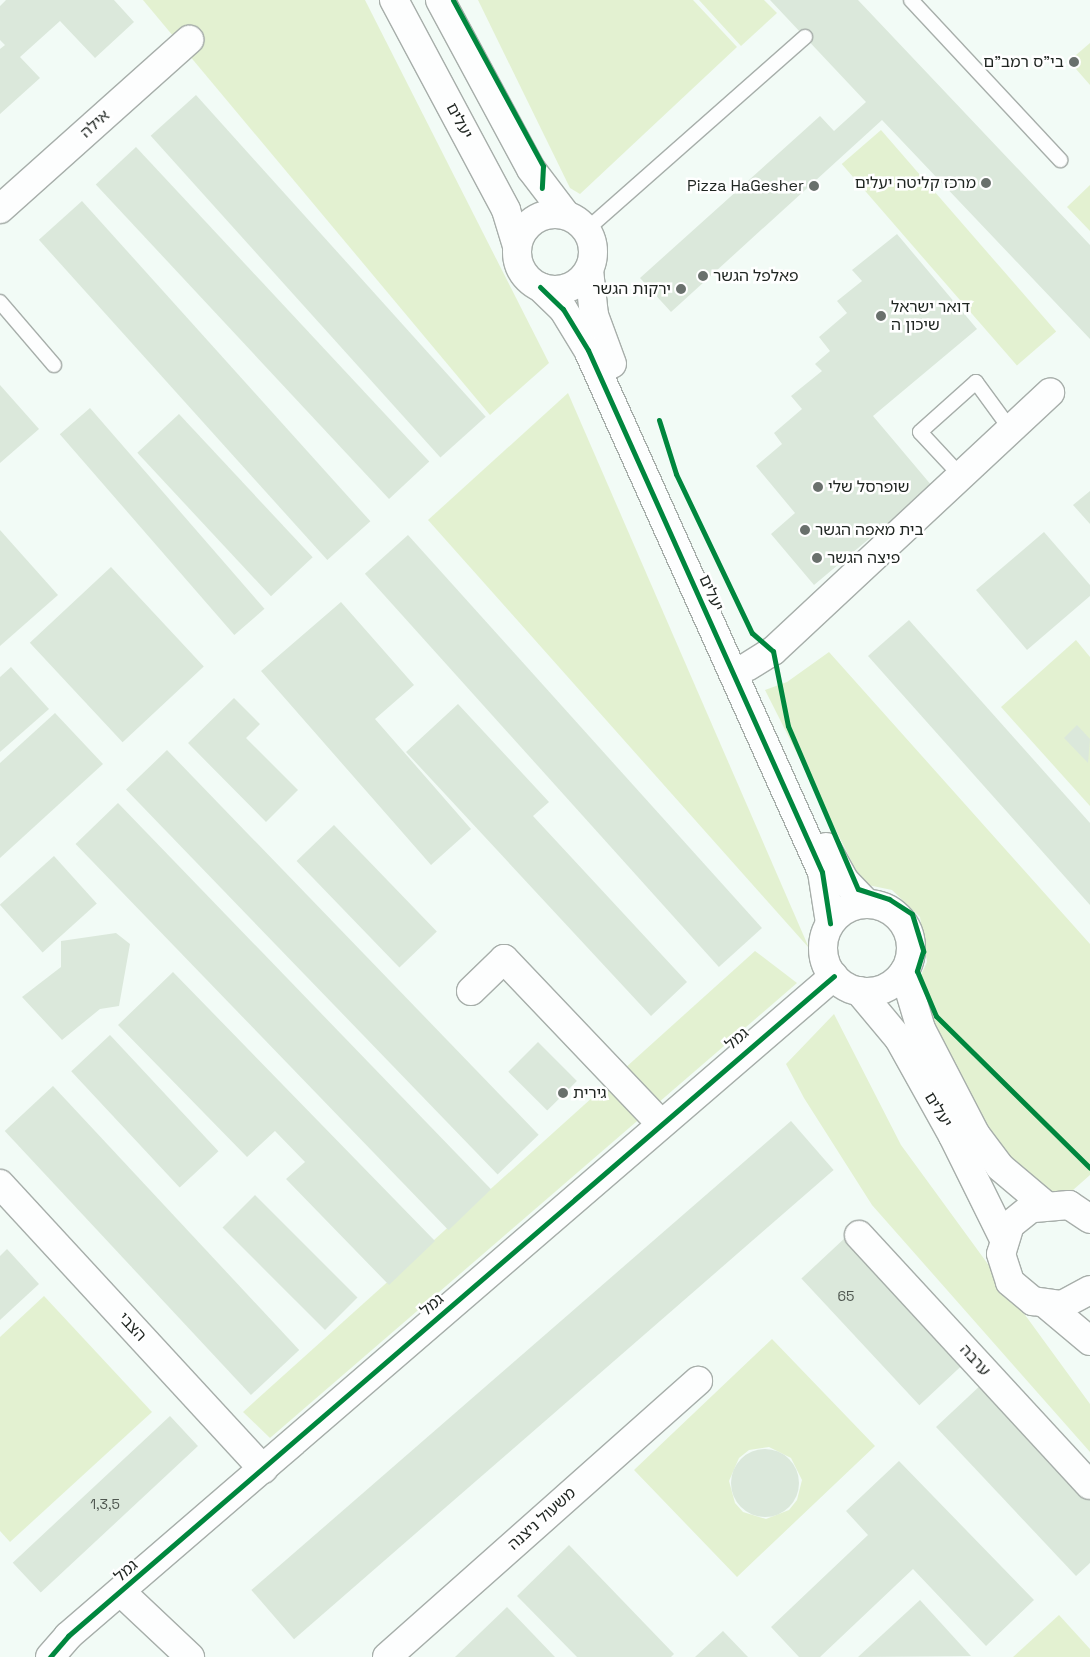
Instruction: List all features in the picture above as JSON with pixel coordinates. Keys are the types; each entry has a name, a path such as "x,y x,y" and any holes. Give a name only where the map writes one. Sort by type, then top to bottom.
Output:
{"street":[{"name":"יעלים","path":"394,0 506,210 517,245"},
{"path":"440,0 531,169 576,222 593,253 589,270 568,288 540,287 524,274 517,245 526,226 538,218 576,222"},
{"name":"אילה","path":"0,209 190,40"},
{"name":"יעלים","path":"589,270 604,346 835,866 867,904"},
{"name":"יעלים","path":"540,287 563,309 588,350 822,872 830,923"},
{"path":"747,668 773,651 1050,393"},
{"path":"867,904 888,909 904,924 911,952 904,972 888,987 859,991 834,976 823,950 830,923 846,909 867,904"},
{"path":"471,991 504,959 660,1123"},
{"name":"יעלים","path":"904,972 921,1029 976,1135 1000,1166 1044,1204"},
{"name":"גמל","path":"50,1657 68,1636 660,1123 834,976"},
{"name":"יעלים","path":"859,991 898,1040 953,1136 1004,1239"},
{"name":"הצבי","path":"0,1185 263,1469"},
{"path":"1090,1219 1069,1205 1044,1204 1020,1215 1004,1239 1004,1268 1010,1282 1020,1293 1047,1305 1090,1341"},
{"name":"ערבה","path":"859,1235 1090,1485"},
{"path":"1047,1305 1077,1300 1090,1290"},
{"name":"משעול ניצנה","path":"387,1657 698,1380"},
{"path":"121,1592 190,1657"}],"lane":[{"path":"911,0 1060,160"},
{"path":"576,222 805,37"},
{"path":"0,302 54,365"},
{"path":"961,476 920,432 976,382 1011,430"}],"green space":[{"path":"143,0 365,0 549,363 490,415"},
{"path":"478,0 693,0 737,47 580,194 570,188"},
{"path":"699,0 764,0 777,13 741,46"},
{"path":"1090,43 1090,85 1069,61"},
{"path":"881,130 1056,332 1017,366 842,164"},
{"path":"1090,185 1090,231 1067,207"},
{"path":"568,393 809,948 428,520"},
{"path":"1076,640 1090,657 1090,806 1001,707"},
{"path":"829,652 1090,944 1090,1175 1064,1198 1014,1180 915,988 927,962 920,917 892,890 863,884 765,690 787,682"},
{"path":"755,951 797,983 270,1438 243,1412"},
{"path":"834,1014 901,1145 1090,1404 1090,1452 872,1205 804,1098 786,1064"},
{"path":"44,1296 152,1412 10,1542 0,1531 0,1337"},
{"path":"772,1339 875,1446 737,1577 634,1470","holes":["769,1447 791,1458 802,1480 797,1500 789,1510 766,1519 743,1512 735,1503 729,1481 739,1458 749,1450"]},
{"path":"1059,1615 1090,1649 1090,1657 1013,1657"}],"building":[{"path":"6,0 114,0 134,22 95,58 60,21 20,57 40,78 0,114 0,49 5,45 0,40 0,6"},
{"name":"מרכז קליטה יעלים","path":"770,0 858,0 1090,245 1090,339 882,120 671,312 640,278 820,116 834,131 866,102"},
{"path":"196,95 486,417 440,458 151,136"},
{"path":"136,147 429,461 389,499 96,185"},
{"path":"82,201 370,521 327,560 39,240"},
{"path":"897,234 977,329 873,416 932,486 814,585 771,534 795,513 756,466 782,444 774,433 802,409 791,396 822,371 815,364 830,351 819,337 847,313 837,301 862,281 852,270"},
{"path":"0,385 39,429 0,463"},
{"path":"90,408 265,609 234,635 60,434"},
{"path":"179,414 313,557 271,596 137,453"},
{"path":"1090,491 1090,524 1073,505"},
{"path":"0,530 58,595 0,646"},
{"path":"1044,532 1090,585 1090,596 1027,650 976,590"},
{"path":"408,535 762,928 719,967 365,574"},
{"path":"111,567 204,666 123,742 30,643"},
{"path":"341,602 414,685 375,719 471,829 431,865 261,671"},
{"path":"909,620 1090,823 1090,905 868,656"},
{"path":"11,667 49,709 0,752 0,677"},
{"path":"234,698 260,724 246,738 298,790 266,822 188,743"},
{"path":"458,704 549,802 533,816 687,982 651,1016 406,752"},
{"path":"55,713 103,764 0,858 0,763"},
{"path":"1077,725 1090,739 1088,763 1064,738"},
{"path":"167,750 539,1135 498,1174 126,790"},
{"path":"118,803 491,1189 449,1230 76,844"},
{"path":"334,825 437,931 399,968 297,861"},
{"path":"54,856 97,904 43,952 0,905"},
{"path":"116,933 130,944 119,1006 100,1009 62,1040 22,997 61,967 61,941"},
{"path":"173,972 435,1241 389,1285 286,1179 305,1162 275,1131 247,1157 118,1025"},
{"path":"110,1035 218,1151 180,1187 71,1071"},
{"path":"538,1042 577,1081 547,1111 508,1072"},
{"path":"53,1086 299,1350 251,1395 5,1131"},
{"path":"791,1121 834,1170 294,1639 251,1590"},
{"path":"255,1195 358,1298 325,1330 222,1228"},
{"path":"846,1237 964,1364 919,1405 801,1279"},
{"path":"7,1249 39,1284 0,1320 0,1256"},
{"path":"983,1383 1090,1497 1090,1563 1076,1576 936,1427"},
{"path":"170,1416 198,1446 41,1593 13,1563"},
{"path":"765,1449 778,1452 789,1459 796,1470 799,1483 796,1496 789,1507 778,1514 765,1517 752,1514 741,1507 734,1496 731,1483 734,1470 741,1459 752,1452"},
{"path":"899,1461 1034,1600 986,1646 913,1569 820,1657 799,1657 771,1627 868,1535 846,1511"},
{"path":"569,1545 674,1654 671,1657 577,1657 517,1596"},
{"path":"920,1600 971,1656 858,1657"},
{"path":"507,1607 555,1657 455,1657"},
{"path":"723,1631 748,1657 695,1657"}],"cycle path":[{"path":"453,0 543,166 542,188"},
{"path":"540,287 563,309 588,350 822,872 830,923"},
{"path":"659,420 676,474 752,633 773,651 788,726 858,889 889,899 912,914 923,951 917,971 936,1016 1090,1168"},
{"path":"50,1657 68,1636 834,976"}],"place":[{"name":"בי\"ס רמב\"ם","path":"1074,62"},
{"name":"מרכז קליטה יעלים","path":"986,183"},
{"name":"Pizza HaGesher","path":"814,186"},
{"name":"פאלפל הגשר","path":"703,276"},
{"name":"ירקות הגשר","path":"681,289"},
{"name":"דואר ישראל שיכון ה","path":"881,316"},
{"name":"שופרסל שלי","path":"818,487"},
{"name":"בית מאפה הגשר","path":"805,530"},
{"name":"פיצה הגשר","path":"817,558"},
{"name":"גירית","path":"563,1093"}]}
